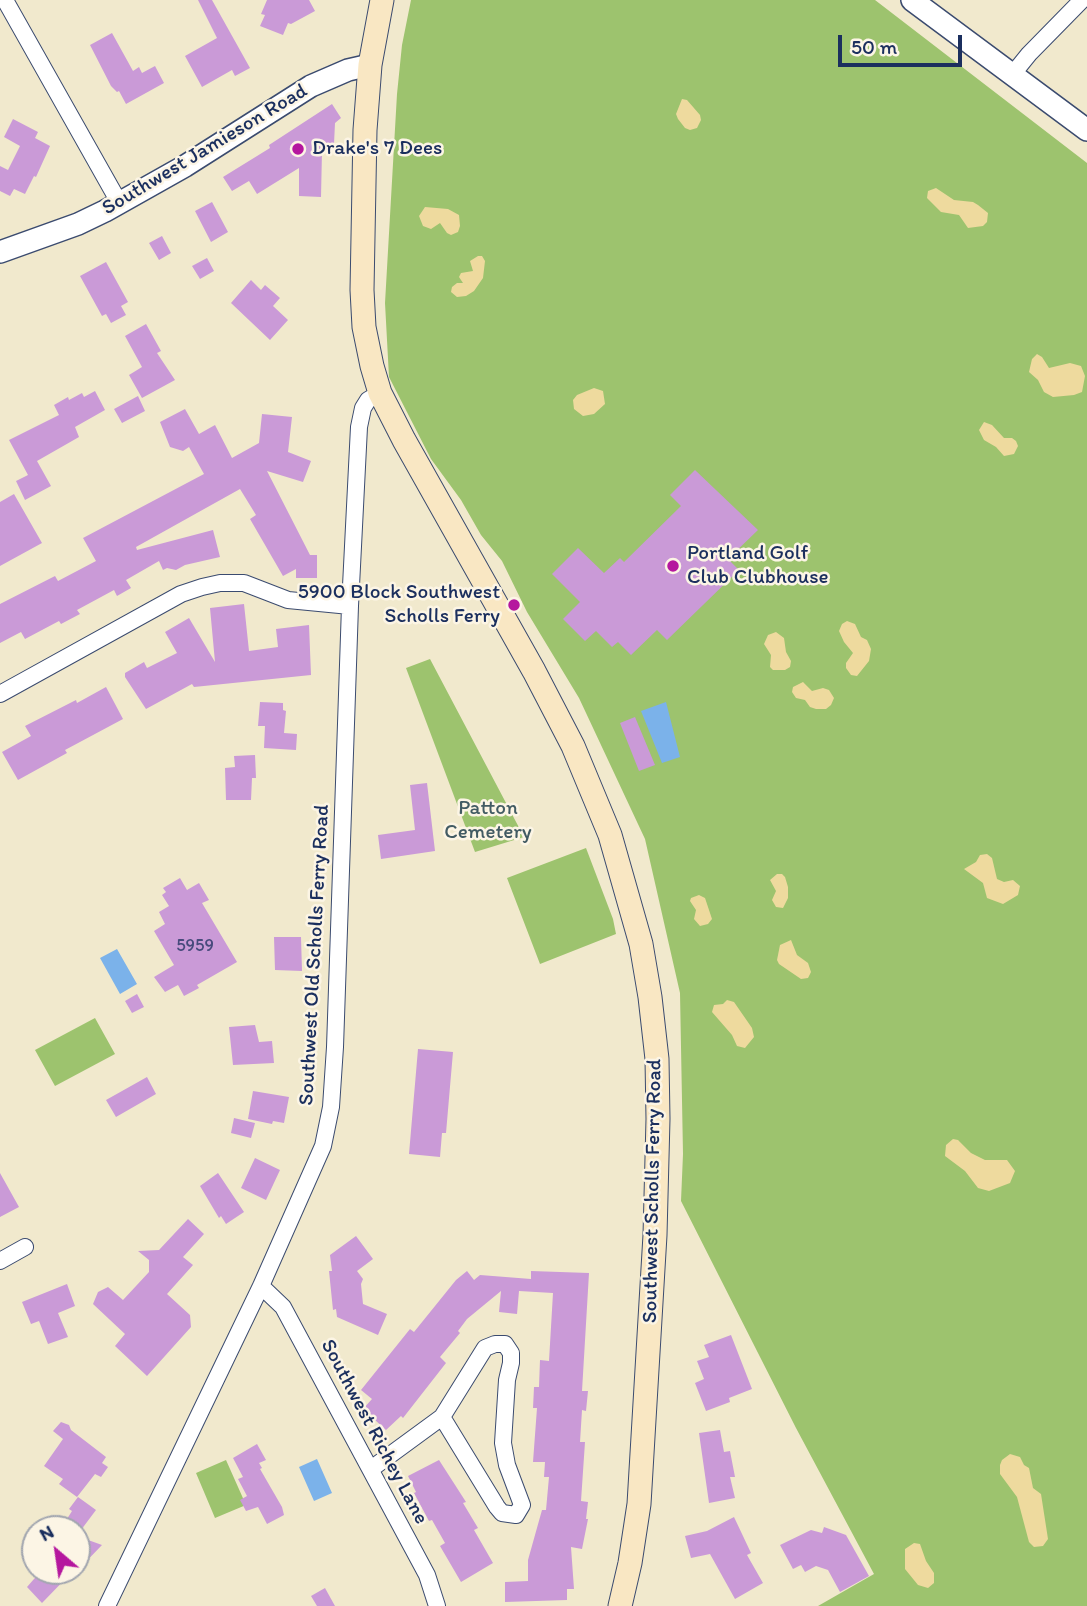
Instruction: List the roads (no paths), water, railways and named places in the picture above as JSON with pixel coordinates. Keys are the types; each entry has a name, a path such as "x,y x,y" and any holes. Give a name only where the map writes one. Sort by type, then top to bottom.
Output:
{"main road":[{"name":"Southwest Scholls Ferry Road","path":"382,0 370,65 365,130 362,290 367,347 380,393 404,440 534,671 573,746 610,835 642,944 657,1059 657,1188 639,1504 620,1606"}],"street":[{"path":"5,0 120,204"},
{"path":"912,0 1087,130"},
{"path":"1012,75 1082,0"},
{"name":"Southwest Jamieson Road","path":"0,252 78,224 120,204 311,86 348,70 370,65"},
{"name":"Southwest Old Scholls Ferry Road","path":"107,1606 261,1286 323,1146 331,1107 360,416 368,400 380,393"},
{"path":"0,694 181,594 202,587 220,583 244,583 288,600 350,606"},
{"path":"0,1261 25,1247"},
{"name":"Southwest Richey Lane","path":"261,1286 283,1307 427,1575 437,1606"},
{"path":"371,1469 442,1417 485,1348 495,1343 505,1344 511,1353 511,1363 503,1443 512,1483 522,1505 516,1515 502,1513 497,1507 442,1417"}],"water":[{"path":"666,702 680,757 662,763 641,711"},
{"path":"117,949 137,984 120,994 100,958"},
{"path":"317,1459 332,1493 314,1501 299,1467"}],"place":[{"name":"Drake's 7 Dees","path":"298,149"},
{"name":"Portland Golf Club Clubhouse","path":"673,566"},
{"name":"5900 Block Southwest Scholls Ferry","path":"514,605"}],"park label":[{"name":"Patton Cemetery","path":"488,821"}]}
